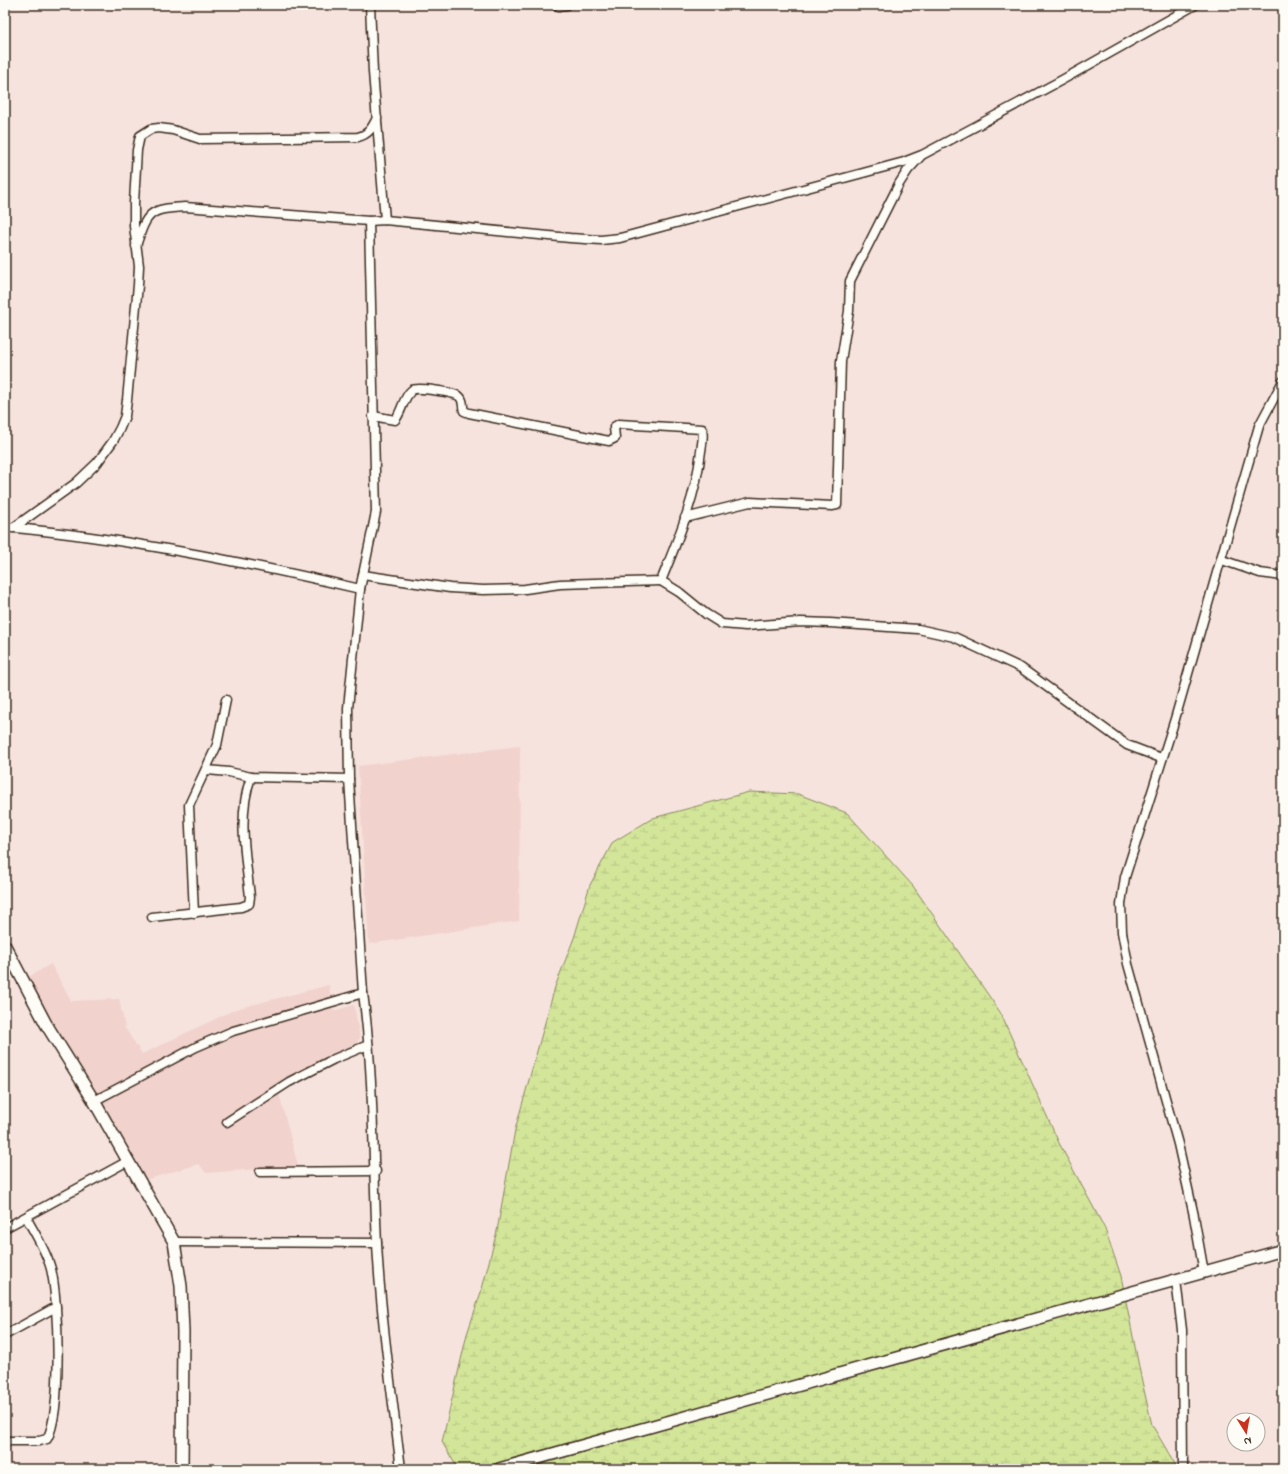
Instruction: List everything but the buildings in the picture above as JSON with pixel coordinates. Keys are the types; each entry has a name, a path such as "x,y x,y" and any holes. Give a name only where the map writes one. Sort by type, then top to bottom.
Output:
{"main road":[{"path":"5,946 46,1024 94,1101 174,1242 181,1286 183,1332 182,1469"},
{"path":"499,1469 1283,1250"}],"street":[{"path":"370,5 377,118 386,220"},
{"path":"556,5 567,5"},
{"path":"136,246 142,224 147,217 156,211 168,208 185,207 369,221 386,220 570,238 601,240 620,238 756,203 904,162 922,155 1196,5"},
{"path":"9,528 76,483 97,463 113,441 125,416 138,285 134,226 135,173 140,136 151,129 165,128 200,138 358,137 365,136 370,131 377,118"},
{"path":"685,518 750,502 837,505 841,361 849,311 850,281 899,184 908,170 922,155"},
{"path":"369,221 376,512 360,589 348,708 349,779 376,1171 377,1244 401,1469"},
{"path":"1204,1273 1194,1216 1178,1144 1128,964 1122,932 1121,904 1125,877 1222,560 1259,426 1283,381"},
{"path":"374,416 395,420 411,391 418,388 458,395 463,400 464,411 469,413 609,441 615,438 614,427 619,424 701,428 703,435 700,460 691,501 661,581"},
{"path":"9,528 74,534 163,548 297,574 360,589"},
{"path":"1222,560 1260,573 1283,576"},
{"path":"363,575 450,588 483,590 525,589 560,584 661,581 679,592 706,614 722,624 746,626 802,622 830,623 918,629 954,637 1007,660 1021,668 1127,745 1162,758"},
{"path":"194,913 189,805 207,770 217,745 226,700"},
{"path":"207,770 229,772 251,777 314,777 349,779"},
{"path":"152,917 241,907 249,904 250,897 243,825 243,809 251,777"},
{"path":"94,1101 196,1047 233,1031 363,993"},
{"path":"227,1122 289,1082 334,1059 368,1044"},
{"path":"5,1228 128,1161"},
{"path":"260,1172 376,1171"},
{"path":"5,1441 39,1441 46,1439 50,1433 57,1371 56,1307 51,1270 46,1253 26,1217"},
{"path":"174,1242 377,1244"},
{"path":"1176,1280 1182,1337 1183,1469"},
{"path":"5,1334 56,1307"}],"shaded area":[{"path":"520,746 519,921 369,944 358,766"},
{"path":"51,964 71,1001 119,999 125,1028 142,1054 236,1009 329,985 333,1011 354,1005 360,1038 352,1049 277,1086 298,1166 206,1173 199,1164 145,1180 27,978"}],"green space":[{"path":"749,792 798,794 847,813 913,886 1000,1012 1059,1143 1105,1229 1121,1276 1152,1425 1178,1469 458,1469 442,1442 467,1334 482,1289 497,1231 515,1130 555,987 574,938 590,885 613,842 653,818"}]}
